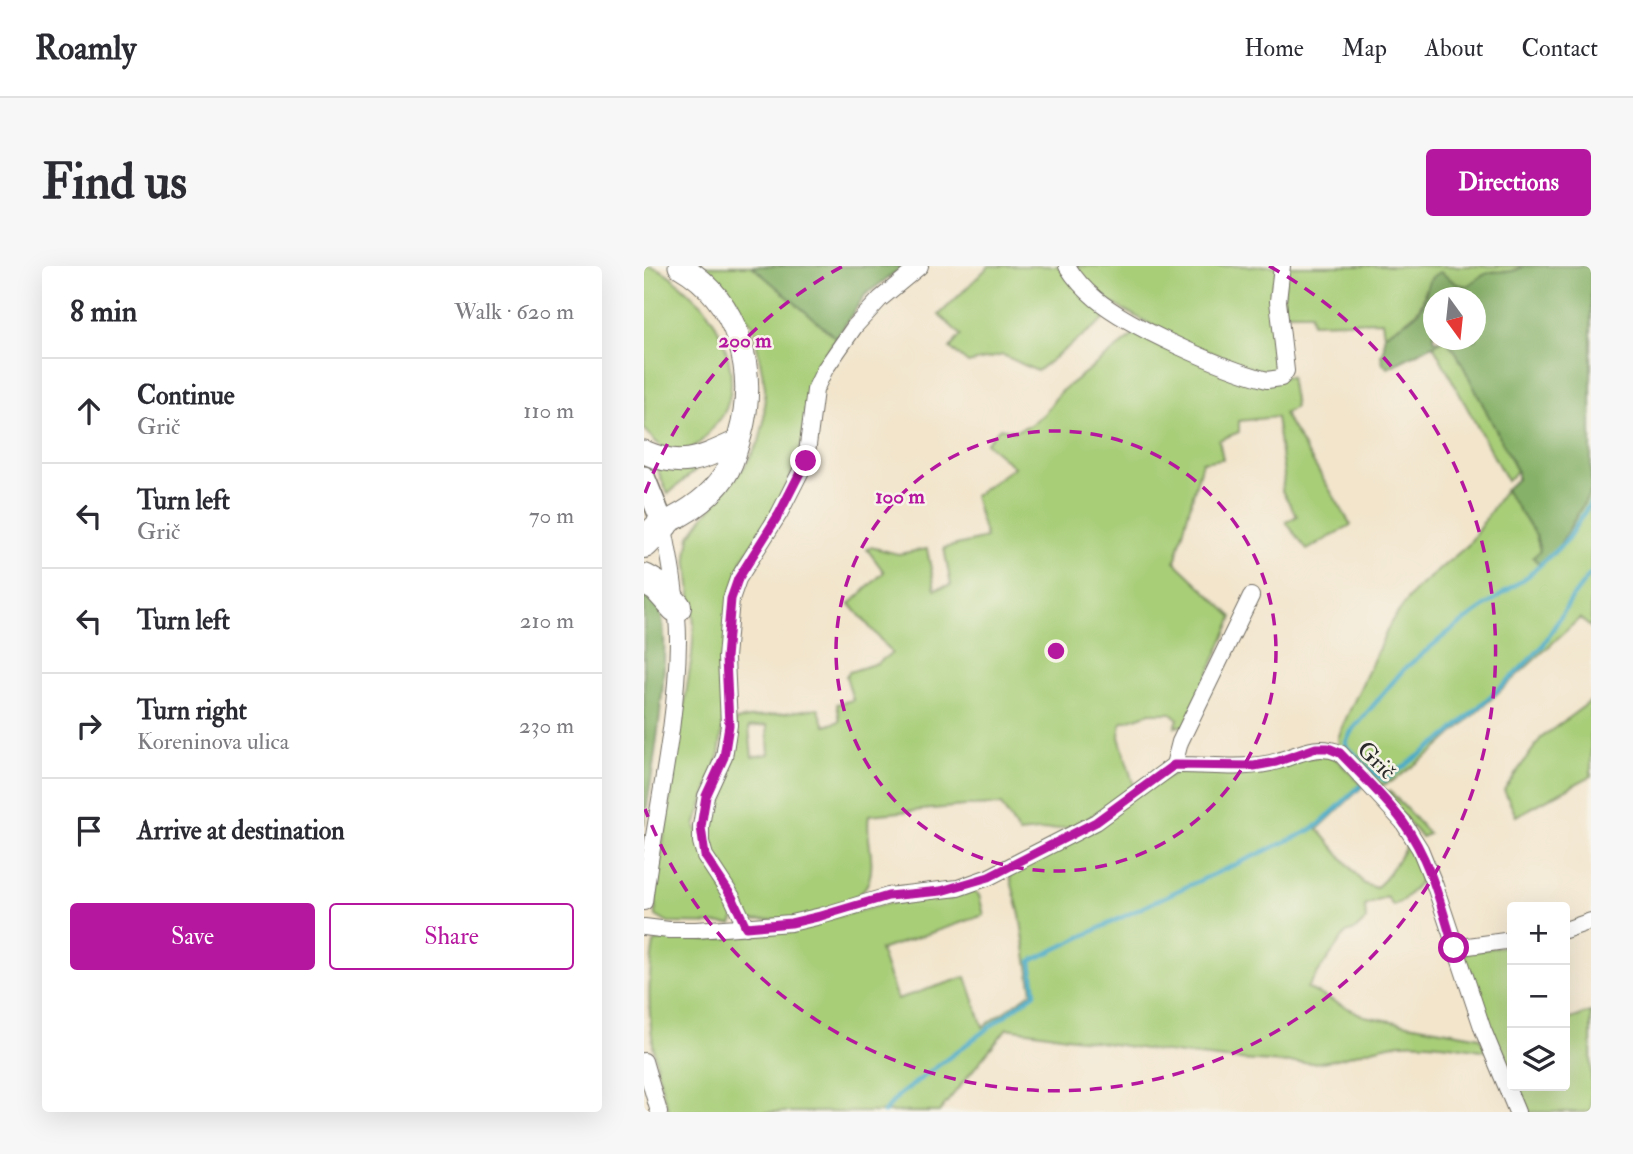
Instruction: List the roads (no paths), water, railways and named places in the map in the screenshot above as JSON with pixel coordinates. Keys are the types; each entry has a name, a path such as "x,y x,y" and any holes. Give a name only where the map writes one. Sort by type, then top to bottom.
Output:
{"highway":[{"path":"644,579 658,587 676,607"}],"main road":[{"path":"650,529 705,478 736,440 745,413 747,371 736,330 721,303 680,266"},
{"path":"644,452 671,461 687,461 736,440"}],"street":[{"path":"746,927 732,897 705,856 701,842 706,796 724,757 729,725 726,658 731,599 738,579 779,514 806,461 814,390 825,369 863,317 920,266"},
{"path":"1067,266 1077,281 1097,300 1130,320 1187,348 1267,380 1281,377 1286,371 1278,301 1282,266"},
{"path":"644,477 650,529 676,607 678,641 672,713 644,902"},
{"path":"644,927 669,930 791,923 888,896 941,891 989,877 1096,822 1174,765 1180,742 1251,596"},
{"name":"Grič","path":"1174,765 1254,766 1276,762 1316,748 1328,748 1340,753 1403,822 1420,849 1435,886 1482,1030 1517,1112"},
{"path":"1570,928 1591,920"},
{"path":"1454,948 1507,941"},
{"path":"644,1061 659,1112"}],"waterway":[{"path":"1371,776 1374,774 1345,744 1351,732 1403,670 1450,631 1528,576 1566,541 1591,502"},
{"path":"1374,774 1385,780 1449,734 1514,675 1542,647 1591,573"},
{"path":"884,1112 899,1095 1035,993 1031,961 1307,832 1320,824 1360,786"}]}
